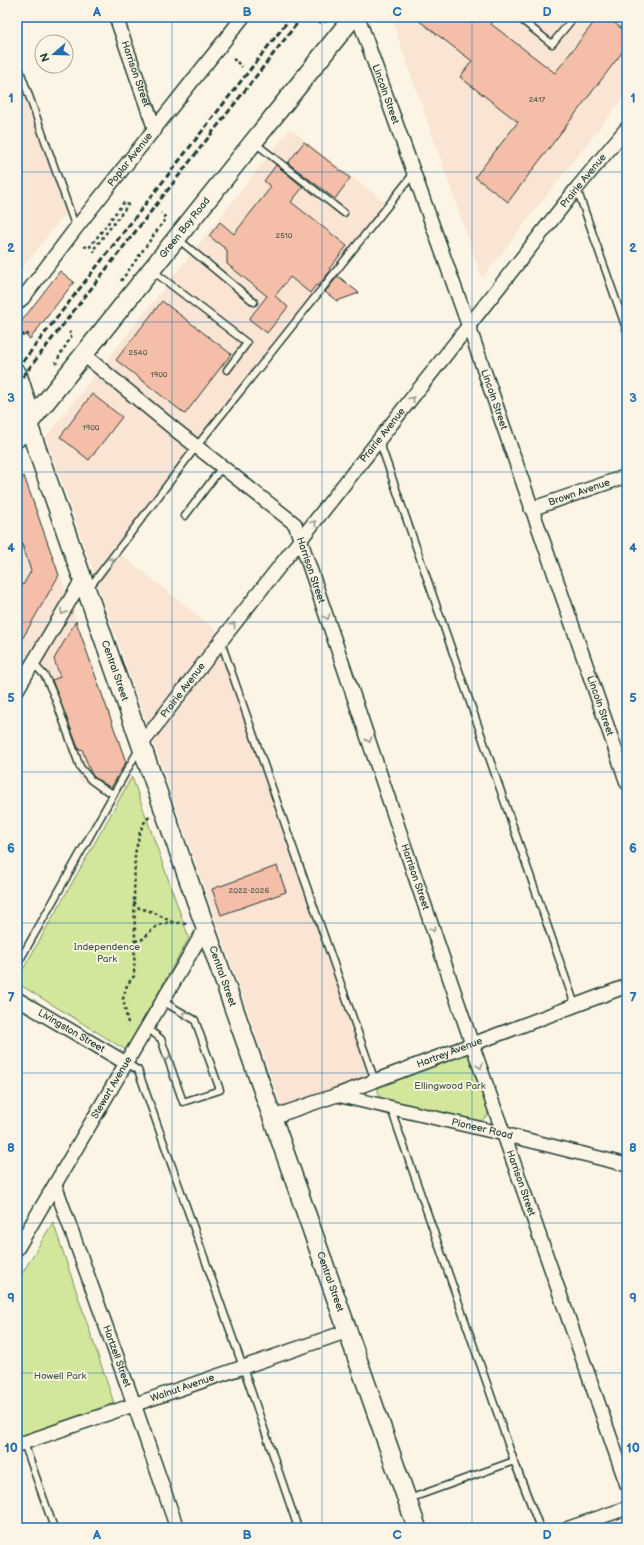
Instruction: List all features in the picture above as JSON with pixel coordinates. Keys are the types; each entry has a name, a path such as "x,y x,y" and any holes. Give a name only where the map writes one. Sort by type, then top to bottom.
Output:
{"main road":[{"name":"Green Bay Road","path":"17,438 353,17"},
{"name":"Central Street","path":"17,373 27,404 28,424 417,1528"},
{"name":"Central Street","path":"17,405 19,413 28,424"}],"street":[{"name":"Harrison Street","path":"116,17 155,130"},
{"name":"Lincoln Street","path":"358,17 469,327 627,783"},
{"name":"Poplar Avenue","path":"17,303 155,130 237,20"},
{"name":"Prairie Avenue","path":"141,745 220,642 577,188 627,128"},
{"name":"Harrison Street","path":"84,355 196,447 295,524 472,1044 627,1484"},
{"name":"Brown Avenue","path":"531,509 627,476"},
{"path":"17,690 85,584"},
{"name":"Stewart Avenue","path":"17,1249 206,927"},
{"name":"Hartrey Avenue","path":"272,1117 375,1081 627,986"},
{"name":"Livingston Street","path":"17,999 126,1063"},
{"name":"Pioneer Road","path":"337,1095 504,1134 627,1165"},
{"name":"Hartzell Street","path":"55,1185 134,1404 176,1528"},
{"name":"Walnut Avenue","path":"20,1444 348,1331"},
{"path":"569,1528 627,1508"}],"lane":[{"path":"522,18 552,44 574,17"},
{"path":"17,62 76,228"},
{"path":"254,142 344,213"},
{"path":"85,584 414,173"},
{"path":"577,188 627,331"},
{"path":"177,238 254,302"},
{"path":"152,270 247,343 227,370"},
{"path":"379,440 575,1005"},
{"path":"185,516 222,467"},
{"path":"220,642 375,1081"},
{"path":"33,663 45,676 50,687 80,767 91,780 114,794"},
{"path":"17,965 141,745"},
{"path":"146,1027 161,1039 183,1102 220,1090 195,1020 162,1001"},
{"path":"126,1063 138,1070 298,1528"},
{"path":"390,1107 514,1461 540,1528"},
{"path":"20,1444 54,1528"},
{"path":"407,1500 514,1461"}],"path":[{"path":"313,19 324,23 333,17"},
{"path":"232,59 242,66"},
{"path":"84,246 89,248 124,202 128,205 92,250 95,252"},
{"path":"120,283 166,218 161,213"},
{"path":"56,362 72,335 69,332"},
{"path":"18,341 25,333 29,335"},
{"path":"128,1023 123,999 127,985 134,976 134,865 137,841 144,823 151,816"},
{"path":"134,902 139,908 153,912 172,922 187,924"},
{"path":"135,941 141,940 156,927 172,922"}],"shaded area":[{"path":"391,17 627,17 627,93 482,278"},
{"path":"17,53 72,205 17,275"},
{"path":"290,129 390,206 118,552 224,636 218,642 371,1075 282,1108 46,437"},
{"path":"24,474 132,777 118,802 79,779 36,661 17,693 17,483"}],"green space":[{"name":"Independence Park","path":"132,777 189,938 126,1050 17,983 17,980"},
{"name":"Ellingwood Park","path":"465,1052 470,1056 488,1110 488,1115 481,1121 475,1121 383,1100 379,1095 379,1084"},
{"name":"Howell Park","path":"53,1222 114,1403 17,1437 17,1282"}],"building":[{"path":"414,17 497,17 491,24 555,73 598,17 607,17 627,33 627,46 508,202 475,177 518,122 460,77 472,61"},
{"path":"304,142 350,178 335,199 288,163"},
{"path":"276,165 303,187 291,202 347,246 329,269 331,270 310,293 290,277 275,296 288,307 267,333 249,319 267,296 227,264 227,250 209,236 220,222 234,234 271,187 264,181"},
{"path":"60,271 74,282 30,339 17,329 17,327"},
{"path":"338,276 359,293 337,301 325,292"},
{"path":"162,301 231,354 185,414 116,360"},
{"path":"92,394 122,417 89,460 60,437"},
{"path":"24,476 59,575 17,648 17,581 23,585 31,571 22,544 17,546 17,485"},
{"path":"76,621 126,762 111,788 94,777 91,773 82,749 79,750 52,680 60,677 54,659"},
{"path":"277,866 286,892 221,915 212,889"}],"railway":[{"path":"17,369 291,17"},
{"path":"17,384 302,17"}]}
